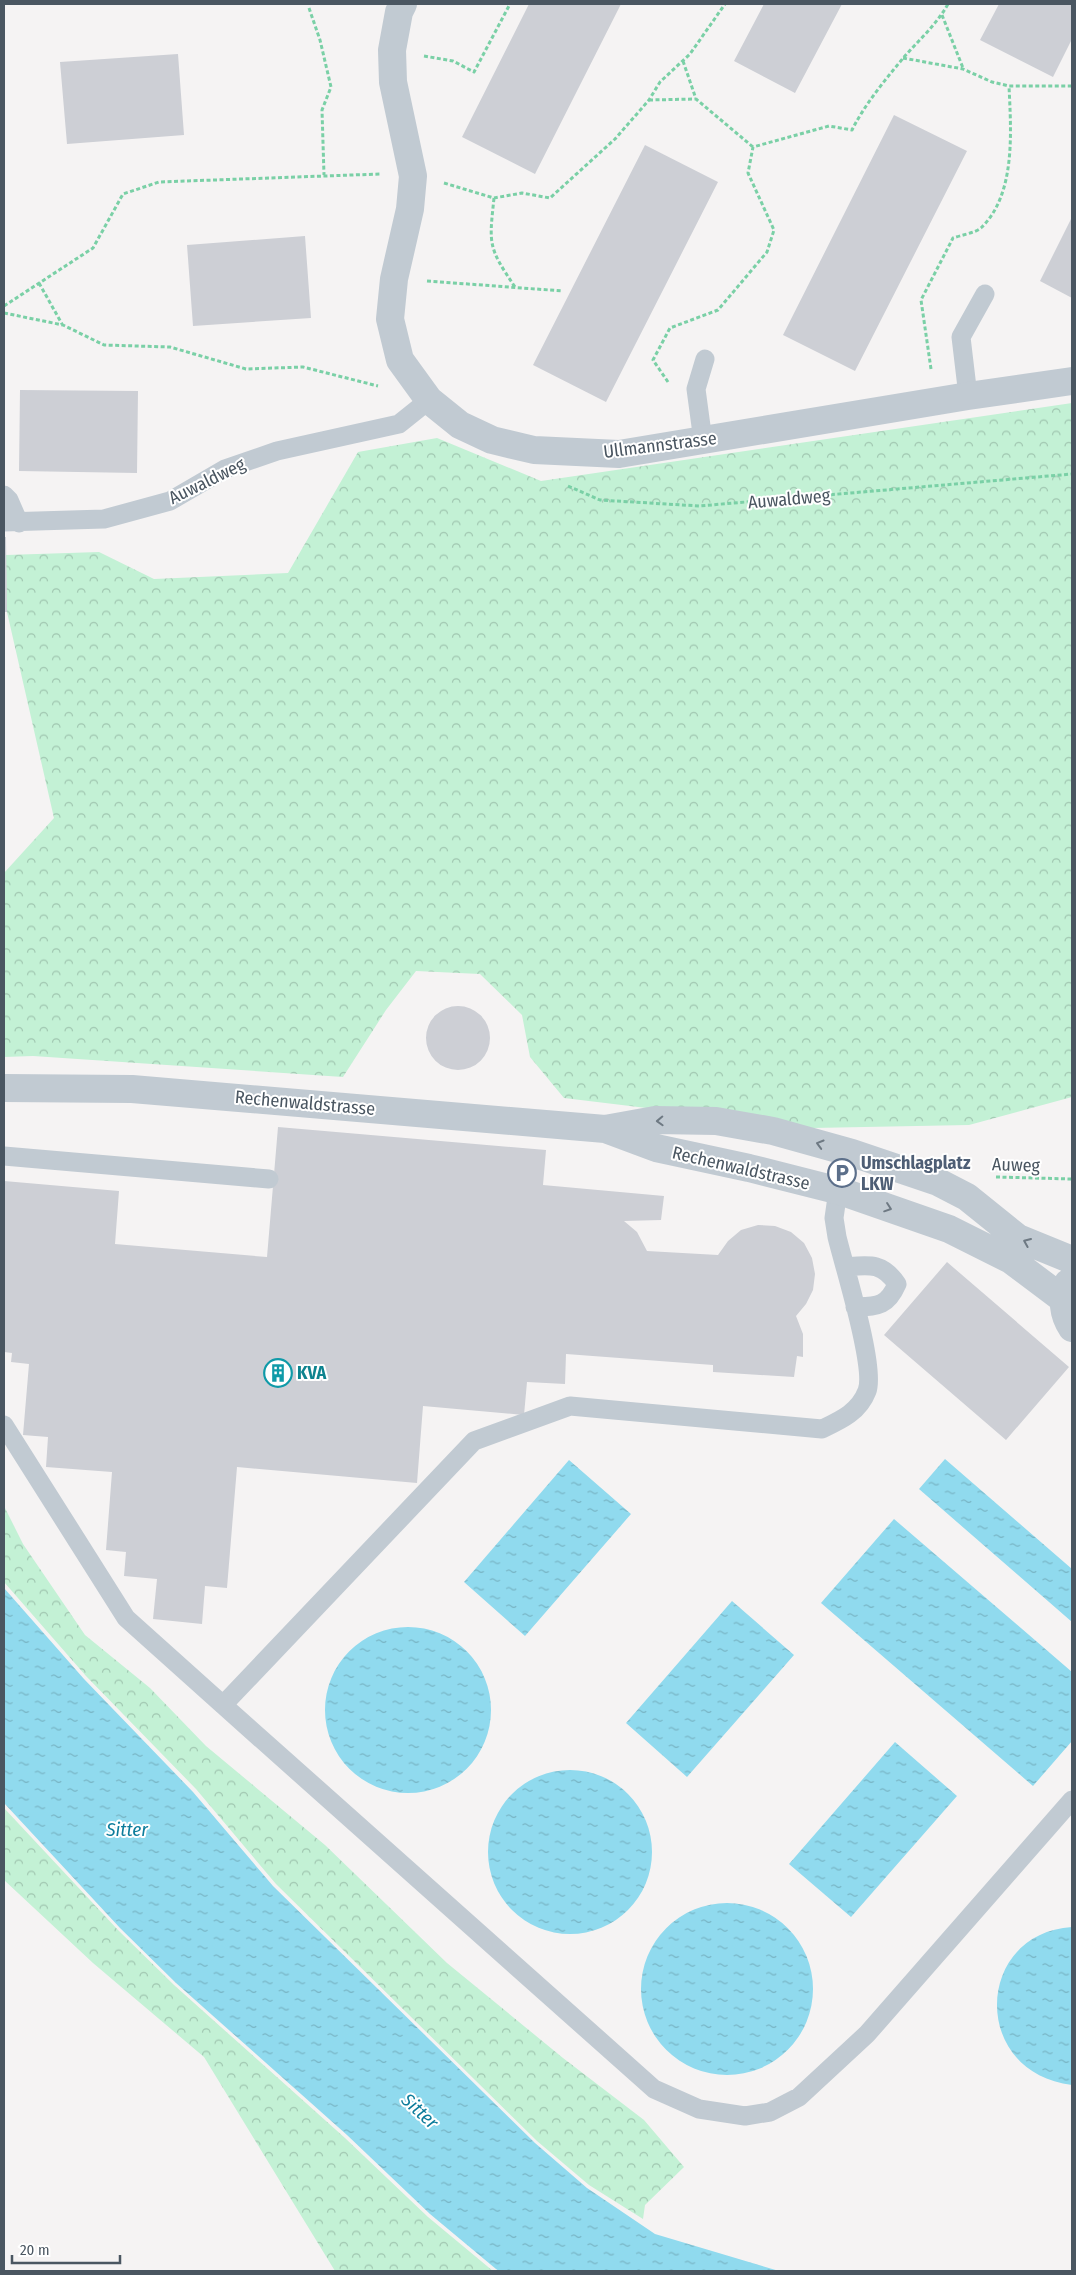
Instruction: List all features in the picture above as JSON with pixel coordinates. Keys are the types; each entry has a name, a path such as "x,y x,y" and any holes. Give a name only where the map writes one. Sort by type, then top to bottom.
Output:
{"street":[{"name":"Ullmannstrasse","path":"403,4 399,12 392,50 393,82 413,176 410,209 394,279 390,319 400,360 421,407 492,440 534,450 619,454 968,396 1072,381"},
{"name":"Rechenwaldstrasse","path":"4,1088 132,1089 605,1129 655,1120 716,1121 772,1130 852,1153 938,1182 967,1197 1018,1238 1072,1260"},
{"name":"Rechenwaldstrasse","path":"605,1129 656,1148 749,1168 840,1191 949,1229 1068,1287"},
{"path":"1068,1287 1065,1314 1072,1328"}],"lane":[{"path":"968,396 961,337 985,294"},
{"path":"703,441 696,389 705,359"},
{"name":"Auwaldweg","path":"12,522 104,519 170,501 225,469 277,451 399,424 421,407"},
{"path":"4,495 12,522"},
{"path":"223,1705 474,1441 570,1406 822,1430 851,1415 868,1390 870,1366 834,1218 852,1153"},
{"path":"4,1156 269,1179"},
{"path":"845,1267 871,1265 888,1272 896,1284 891,1298 878,1306 855,1307"},
{"path":"4,1425 126,1618 654,2089 699,2109 744,2116 770,2112 799,2096 867,2034 1072,1800"}],"path":[{"path":"415,54 453,61 474,72 510,4"},
{"path":"442,182 494,198 522,193 550,198 614,139 649,100 660,82 690,54 725,4"},
{"path":"752,147 830,126 852,130 862,111 903,58 942,15 948,4"},
{"path":"309,8 320,40 331,87 322,110 324,175"},
{"path":"942,15 963,68"},
{"path":"903,58 963,68 992,82 1009,86 1072,86"},
{"path":"683,61 696,99 752,147"},
{"path":"932,377 921,300 953,238 981,229 1002,198 1011,140 1009,86"},
{"path":"649,100 696,99"},
{"path":"669,383 653,360 670,328 718,310 767,252 774,230 748,173 752,147"},
{"path":"4,306 93,248 123,194 159,182 383,174"},
{"path":"494,198 490,239 497,260 515,287"},
{"path":"426,281 563,291"},
{"path":"39,283 63,325"},
{"path":"4,313 63,325 104,345 170,347 246,369 303,367 386,388 421,407"},
{"name":"Auwaldweg","path":"565,484 600,500 699,506 1072,474"},
{"name":"Auweg","path":"967,1197 984,1176 1072,1180"}],"green space":[{"path":"1072,403 1072,1097 969,1125 812,1128 564,1098 530,1057 522,1015 480,974 416,971 386,1010 343,1077 33,1056 4,1057 4,873 54,818 7,612 6,555 99,552 154,579 288,573 358,452 437,438 541,481"},
{"path":"4,1506 23,1544 85,1635 150,1688 206,1746 325,1845 447,1963 563,2058 644,2120 684,2167 645,2205 643,2219 589,2185 537,2141 276,1884 196,1789 86,1676 4,1582"},
{"path":"4,1808 118,1930 174,1985 345,2138 428,2217 493,2271 335,2271 204,2057 93,1963 4,1880"}],"water":[{"path":"945,1459 1072,1569 1072,1622 919,1489"},
{"path":"569,1460 631,1514 525,1636 464,1582"},
{"path":"894,1519 1072,1672 1072,1741 1033,1786 821,1603"},
{"name":"Sitter","path":"4,1588 84,1679 193,1792 273,1886 535,2143 587,2188 655,2234 779,2271 499,2271 430,2214 347,2135 176,1983 120,1928 4,1803"},
{"path":"732,1601 794,1655 687,1777 626,1723"},
{"path":"408,1627 432,1631 447,1637 472,1658 481,1671 487,1686 491,1710 487,1734 481,1749 460,1774 447,1783 432,1789 408,1793 384,1789 369,1783 344,1762 335,1749 329,1734 325,1710 329,1686 335,1671 356,1646 369,1637 384,1631"},
{"path":"895,1742 957,1796 851,1917 789,1864"},
{"path":"578,1770 594,1773 609,1779 634,1800 643,1813 649,1828 652,1852 651,1868 643,1891 622,1916 609,1925 594,1931 562,1934 546,1931 524,1921 501,1898 489,1868 488,1844 491,1828 501,1806 524,1783 554,1771"},
{"path":"735,1903 752,1906 768,1913 782,1922 794,1934 810,1964 813,1989 812,2006 807,2022 794,2044 782,2056 752,2072 719,2075 702,2072 686,2065 672,2056 660,2044 644,2014 641,1981 644,1964 651,1948 660,1934 672,1922 702,1906"},
{"path":"1072,1927 1072,2085 1038,2075 1015,2056 1001,2031 997,2003 1002,1976 1017,1952 1040,1935"}],"building":[{"path":"529,4 621,4 535,174 462,137"},
{"path":"764,4 842,4 795,93 734,61"},
{"path":"999,4 1072,4 1072,39 1053,77 980,40"},
{"path":"178,54 184,135 67,144 60,62"},
{"path":"894,115 967,151 855,371 783,335"},
{"path":"645,145 718,182 606,402 533,365"},
{"path":"1072,217 1072,298 1040,281"},
{"path":"305,236 311,318 193,326 187,245"},
{"path":"20,390 138,391 137,473 19,471"},
{"path":"4,537 6,537 7,612 4,612"},
{"path":"452,1006 464,1006 481,1015 488,1026 490,1038 488,1050 481,1061 464,1070 452,1070 440,1065 431,1056 426,1044 426,1032 431,1020 440,1011"},
{"name":"KVA","path":"278,1127 546,1150 543,1185 664,1196 661,1220 624,1221 637,1232 647,1251 718,1255 728,1241 741,1230 758,1225 775,1226 791,1232 804,1243 812,1258 815,1274 813,1290 806,1304 796,1316 803,1334 803,1357 797,1356 794,1377 713,1372 713,1365 566,1354 565,1384 527,1382 524,1415 423,1406 417,1483 237,1467 227,1588 205,1586 202,1624 153,1619 157,1579 124,1576 126,1552 106,1550 112,1472 46,1467 48,1437 23,1435 29,1364 11,1362 12,1353 4,1352 4,1181 119,1191 115,1244 267,1257"},
{"path":"947,1262 1069,1367 1006,1440 884,1335"}],"place":[{"name":"Umschlagplatz LKW","path":"842,1173"},
{"name":"KVA","path":"278,1373"}]}
